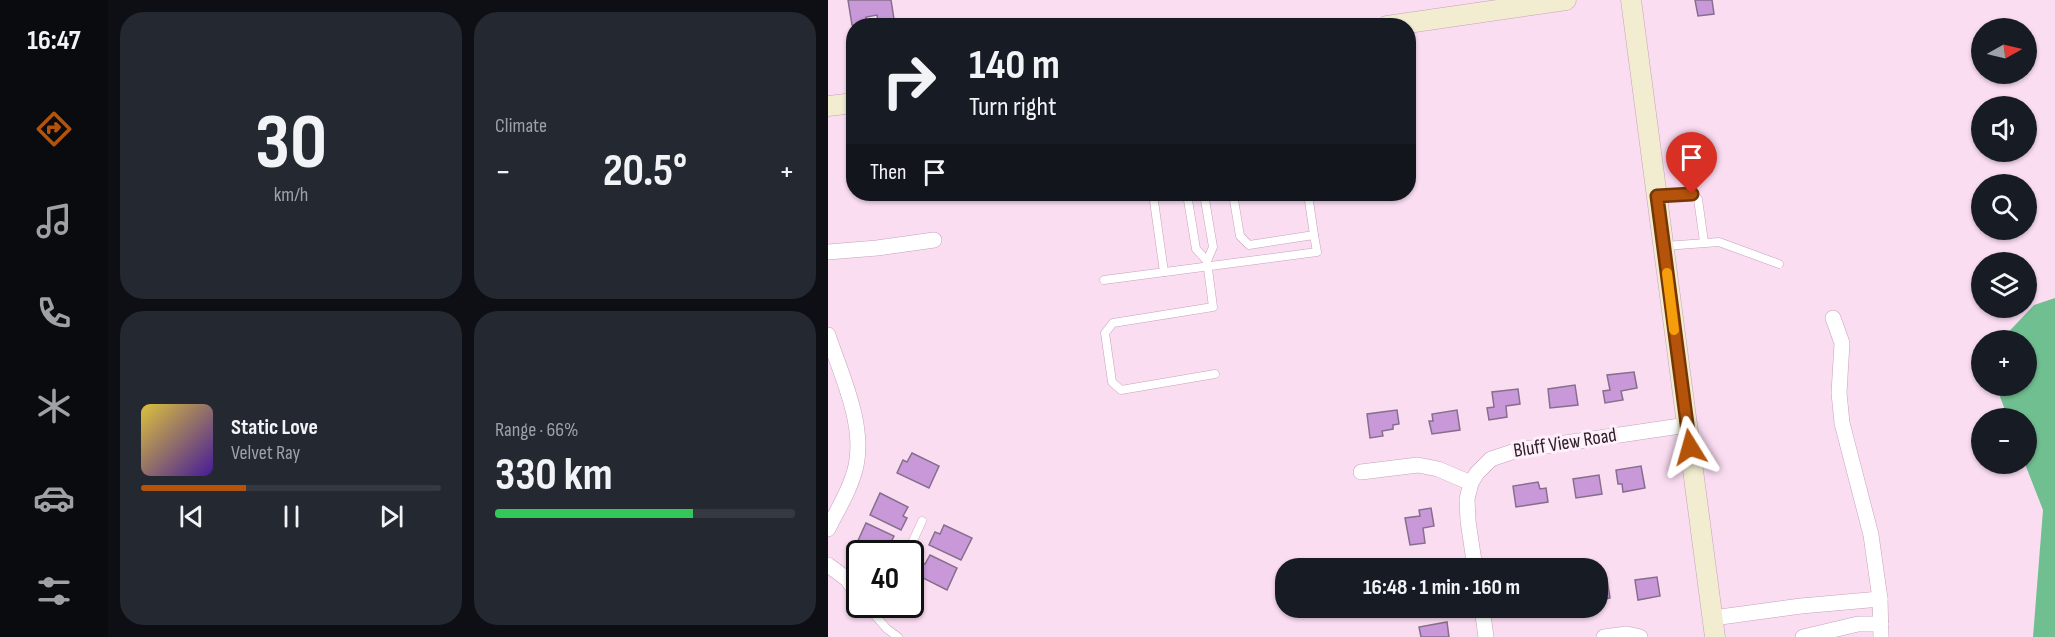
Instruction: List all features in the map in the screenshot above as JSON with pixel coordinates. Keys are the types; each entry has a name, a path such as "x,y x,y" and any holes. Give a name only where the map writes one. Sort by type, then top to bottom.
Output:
{"street":[{"path":"1416,21 1514,4 1566,0"},
{"path":"1631,0 1714,627 1802,606 1880,599"},
{"path":"828,106 846,104"},
{"path":"828,252 933,240"},
{"path":"1803,637 1858,624 1881,631 1880,599 1871,535 1842,423 1839,393 1842,343 1833,318"},
{"path":"828,335 848,396 856,427 858,450 854,475 828,530"},
{"name":"Bluff View Road","path":"1471,483 1483,465 1508,452 1687,425"},
{"path":"1361,472 1418,465 1438,469 1471,483 1467,510 1474,558"},
{"path":"828,565 846,578"},
{"path":"1483,618 1486,637"},
{"path":"1604,637 1627,634 1640,637"}],"lane":[{"path":"1657,196 1692,194 1698,199 1704,242"},
{"path":"1154,201 1164,272"},
{"path":"1188,201 1196,249 1207,264"},
{"path":"1205,201 1213,247 1207,264 1213,307 1113,323 1105,333 1112,382 1121,390 1215,374"},
{"path":"1234,201 1240,237 1248,244 1314,236"},
{"path":"1104,280 1207,264 1317,252 1309,201"},
{"path":"1663,247 1719,242 1779,264"},
{"path":"913,540 922,521"},
{"path":"878,618 898,637"}],"shaded area":[{"path":"2055,298 2055,637 2033,637 2043,510 2029,474 2037,474 2037,408 2004,408 2000,396 2037,396 2037,330 2010,330 2022,318 2037,318 2037,304"}],"building":[{"path":"848,0 891,0 894,18 878,18 877,15 851,18"},
{"path":"1695,0 1712,0 1714,14 1698,16"},
{"path":"1634,372 1637,388 1621,391 1623,400 1605,403 1603,391 1610,390 1607,375"},
{"path":"1575,385 1578,405 1550,408 1548,389"},
{"path":"1518,389 1520,404 1506,406 1507,417 1489,420 1487,408 1494,407 1492,392"},
{"path":"1397,410 1399,424 1393,425 1393,429 1382,431 1383,436 1370,438 1367,414"},
{"path":"1457,410 1460,430 1432,434 1429,421 1433,421 1432,414"},
{"path":"912,453 939,466 929,488 897,473 903,460 907,462"},
{"path":"1641,466 1645,488 1623,492 1622,484 1618,484 1616,470"},
{"path":"1599,475 1602,494 1576,498 1573,479"},
{"path":"1538,482 1540,489 1546,488 1548,502 1516,507 1513,486"},
{"path":"880,493 908,507 903,516 907,518 901,530 870,515"},
{"path":"1431,508 1434,526 1423,528 1425,543 1410,545 1405,518 1420,516 1419,510"},
{"path":"866,523 894,536 892,540 858,540"},
{"path":"944,525 972,538 961,560 929,545 935,532 940,534"},
{"path":"930,555 957,568 947,590 924,578 925,564"},
{"path":"1657,577 1660,596 1638,600 1635,580"},
{"path":"1447,622 1449,637 1421,637 1419,627"}],"slow traffic":[{"path":"1667,273 1674,330"}],"route":[{"path":"1690,447 1657,196 1692,194"}]}
